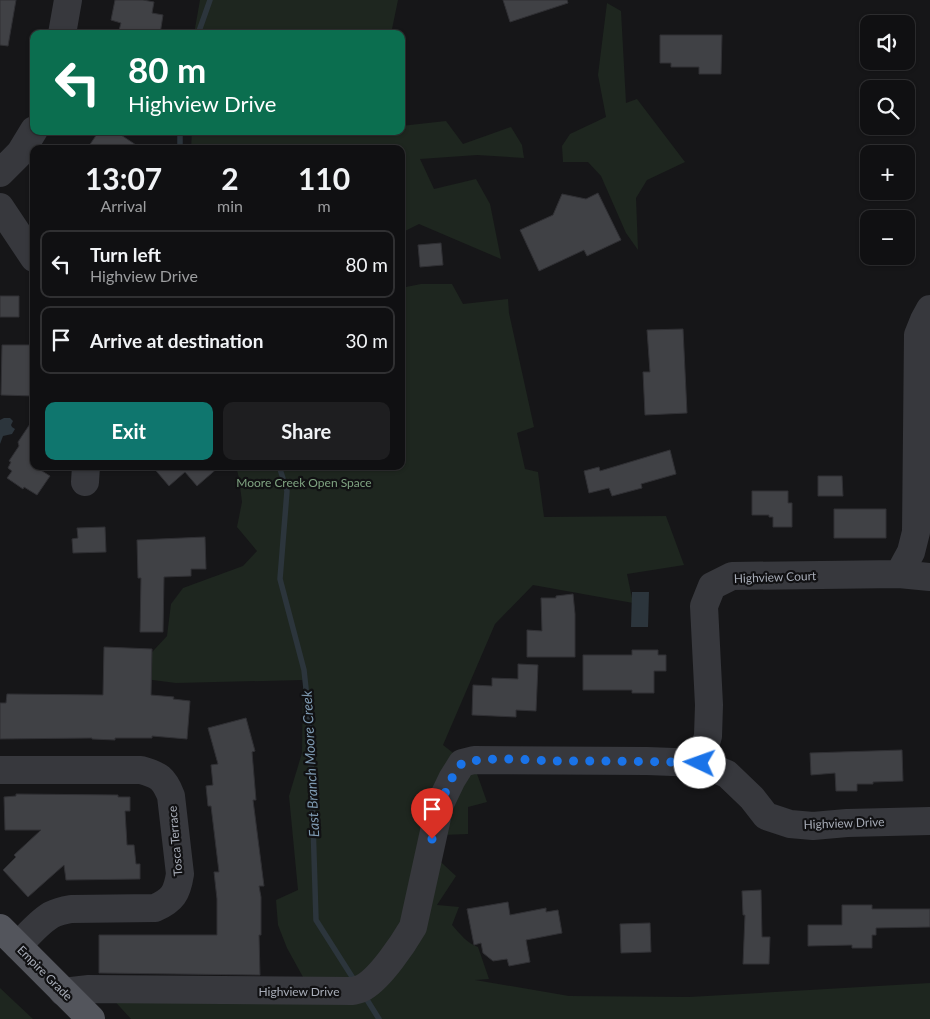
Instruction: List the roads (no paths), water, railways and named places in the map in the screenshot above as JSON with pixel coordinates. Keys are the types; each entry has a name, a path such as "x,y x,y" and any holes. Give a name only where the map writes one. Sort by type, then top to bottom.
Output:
{"main road":[{"name":"Empire Grade","path":"9,937 91,1019"}],"street":[{"path":"63,30 68,0"},
{"path":"0,173 20,153 31,135"},
{"path":"0,207 30,252"},
{"path":"899,574 911,552 916,532 918,335 930,308"},
{"name":"Highview Court","path":"700,763 708,736 710,705 704,606 712,586 732,576 899,574 930,577"},
{"name":"Highview Drive","path":"63,992 88,989 353,991 364,987 378,976 406,939 412,927 440,804 452,778 462,763 474,760 700,763 726,774 752,798 766,816 790,824 814,826 847,823 930,821"},
{"name":"Tosca Terrace","path":"0,770 141,770 156,774 167,785 172,796 180,874 174,895 167,902 155,908 71,909 51,915 34,929 9,937"}],"waterway":[{"name":"East Branch Moore Creek","path":"199,30 210,0"},
{"name":"East Branch Moore Creek","path":"180,135 180,145"},
{"name":"East Branch Moore Creek","path":"280,470 287,491 280,579 304,670 310,726 316,920 356,983"},
{"name":"East Branch Moore Creek","path":"364,995 379,1019"}],"park label":[{"name":"Moore Creek Open Space","path":"304,482"}]}
